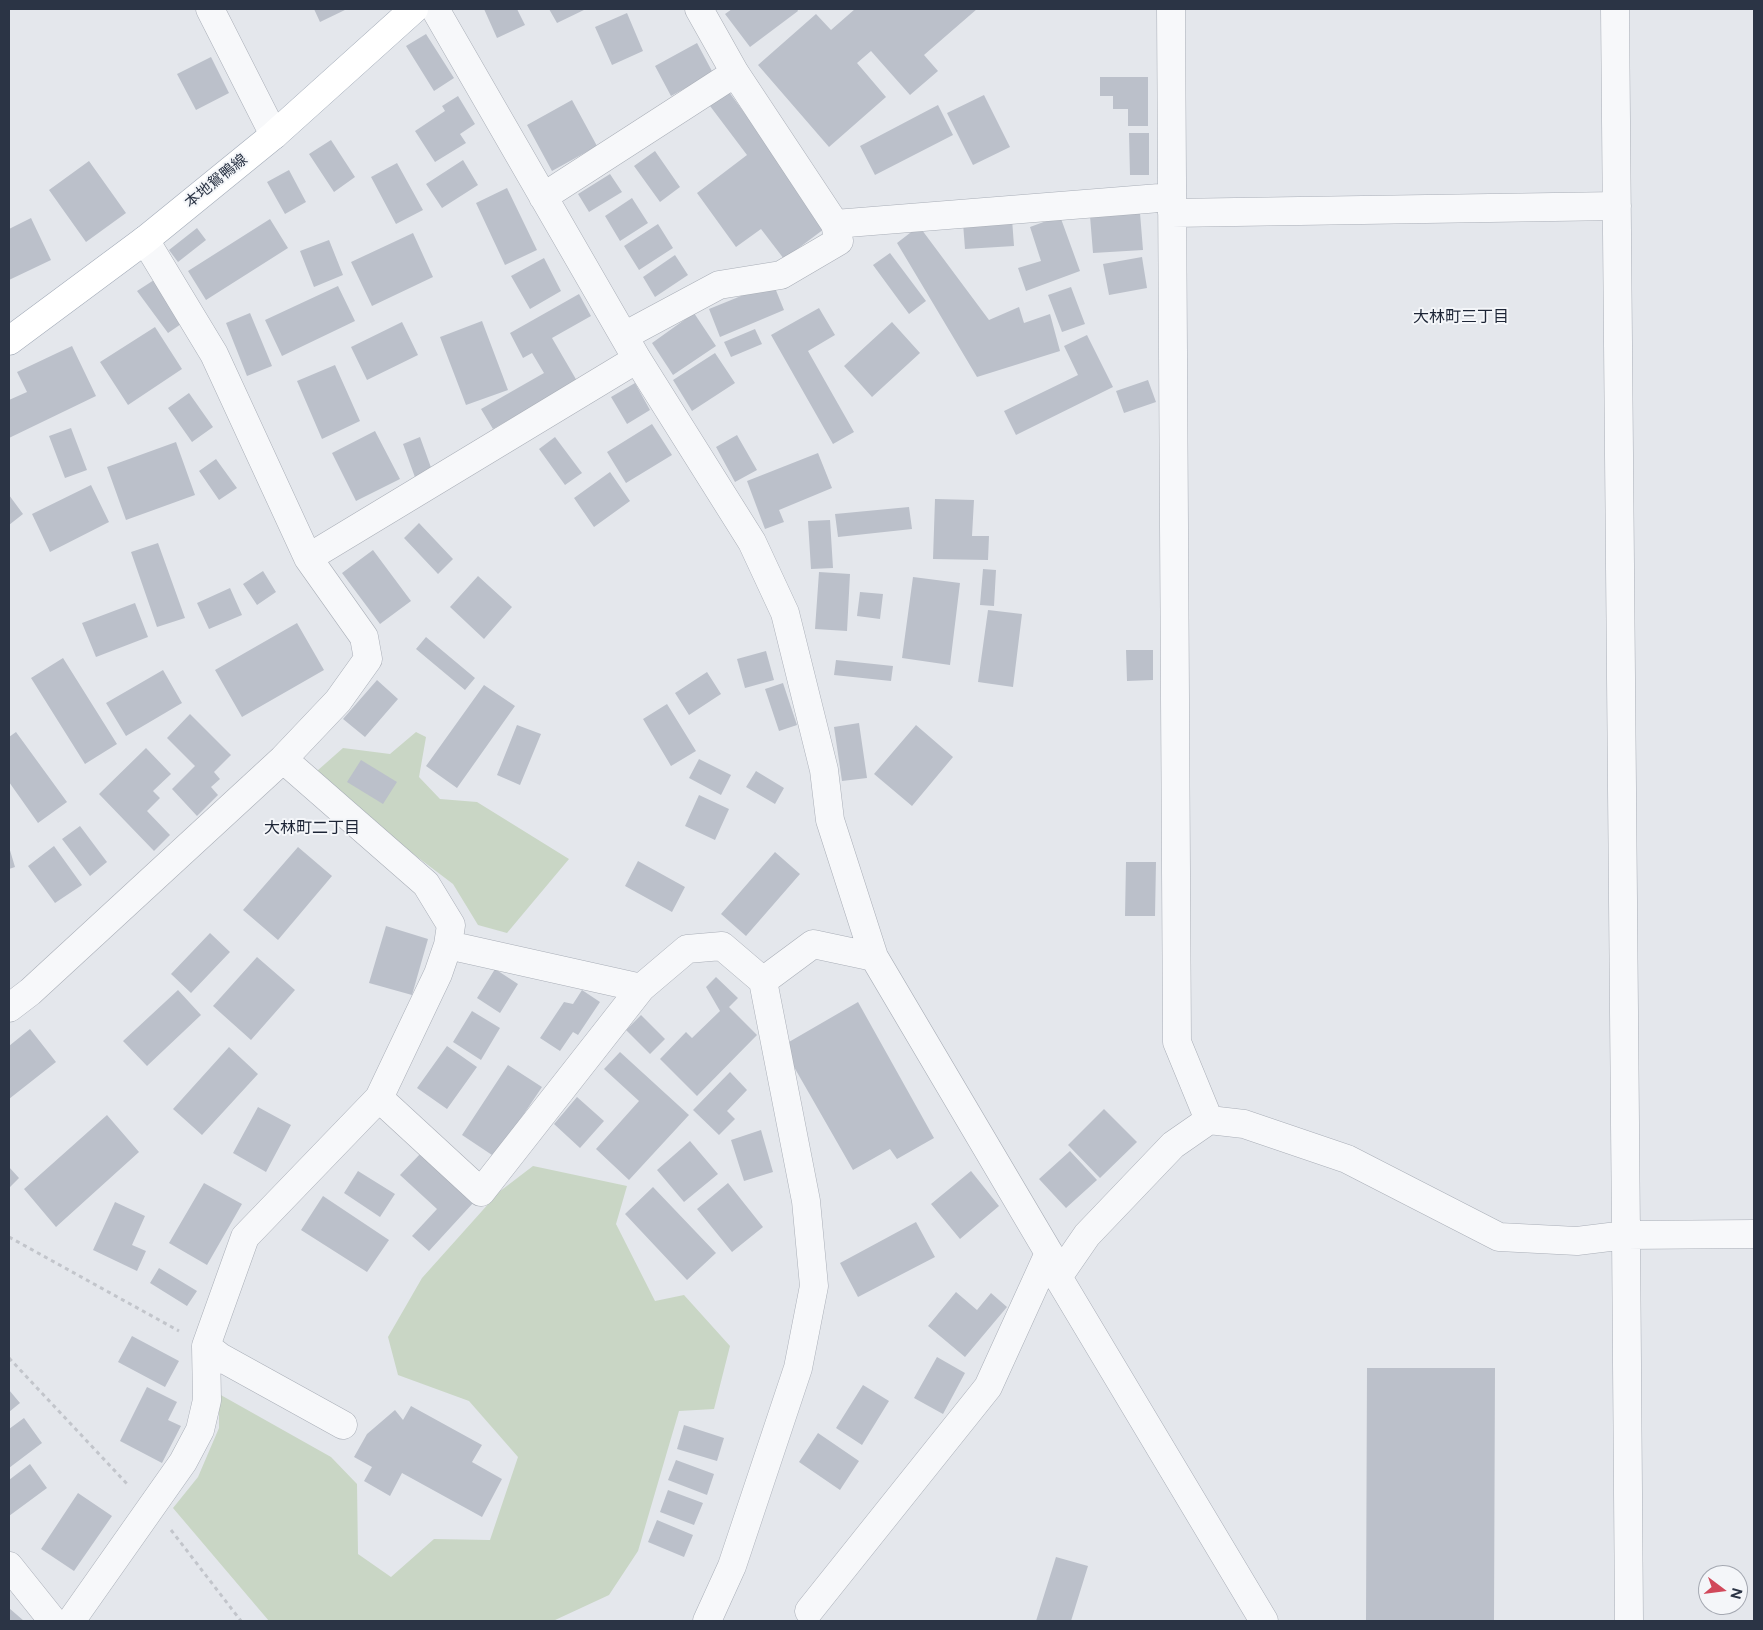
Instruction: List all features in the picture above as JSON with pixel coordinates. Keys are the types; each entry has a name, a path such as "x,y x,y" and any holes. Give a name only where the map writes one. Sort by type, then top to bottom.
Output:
{"main road":[{"name":"本地鴛鴨線","path":"9,341 145,240 274,135 414,9"}],"street":[{"path":"210,9 274,135"},
{"path":"435,9 631,348 752,542 785,612 824,770 830,820 874,957 1264,1621"},
{"path":"308,558 631,348 719,285 780,275 839,241 835,224 735,73 699,9"},
{"path":"1171,9 1177,1042 1209,1120"},
{"path":"1615,9 1628,1621"},
{"path":"543,196 735,73"},
{"path":"835,224 1172,205 1617,206"},
{"path":"9,1008 30,992 283,759 338,701 368,660 364,637 308,558 214,354 145,240"},
{"path":"70,1621 183,1462 200,1430 208,1400 206,1346 245,1237 379,1098 438,974 448,945 451,925 426,884 283,759"},
{"path":"763,981 813,944 874,957"},
{"path":"448,945 641,988"},
{"path":"379,1098 481,1192 641,988 687,949 722,946 763,981 806,1201 814,1286 798,1368 732,1566 707,1621"},
{"path":"809,1611 988,1387 1054,1265 1174,1145 1209,1120 1244,1124 1347,1160 1499,1237 1577,1241 1626,1235 1754,1234"},
{"path":"206,1346 220,1357 343,1425"},
{"path":"9,1566 53,1621"}],"path":[{"path":"9,1237 206,1346"},
{"path":"9,1358 134,1491"},
{"path":"167,1526 240,1621"}],"green space":[{"path":"416,732 426,737 419,777 440,799 477,802 569,859 507,933 478,925 453,884 379,828 317,771 343,748 390,754"},
{"path":"533,1166 627,1186 616,1224 655,1301 684,1295 730,1346 714,1409 679,1411 638,1551 609,1595 553,1621 269,1621 173,1508 198,1477 219,1428 219,1394 331,1457 357,1484 358,1554 391,1577 434,1539 490,1540 518,1457 469,1401 398,1375 388,1337 422,1278 499,1192"}],"building":[{"path":"314,9 347,9 320,22"},
{"path":"484,9 517,9 525,25 497,38"},
{"path":"549,9 586,9 557,23"},
{"path":"732,9 797,9 798,11 750,47 725,14"},
{"path":"855,9 977,9 924,55 938,71 910,95 871,51 857,63 886,97 829,147 758,65 816,14 831,30"},
{"path":"627,13 643,51 612,65 595,27"},
{"path":"426,34 454,78 434,91 406,46"},
{"path":"697,43 713,73 671,96 655,66"},
{"path":"211,57 229,93 196,110 177,74"},
{"path":"1100,77 1148,77 1148,126 1128,126 1128,109 1113,109 1113,96 1100,96"},
{"path":"729,92 828,226 784,259 761,229 736,247 697,193 747,155 710,106"},
{"path":"984,95 1010,147 973,165 947,113"},
{"path":"458,96 475,124 460,134 466,143 435,162 415,131 445,111 442,106"},
{"path":"572,100 597,146 552,171 527,125"},
{"path":"938,105 953,135 875,175 860,146"},
{"path":"1129,133 1149,133 1149,175 1130,175"},
{"path":"331,140 355,177 334,192 309,154"},
{"path":"655,151 680,187 660,202 634,166"},
{"path":"463,160 478,185 442,208 426,184"},
{"path":"89,161 126,213 86,242 49,190"},
{"path":"397,163 423,210 396,224 371,177"},
{"path":"289,170 306,202 285,214 267,182"},
{"path":"610,174 622,192 589,212 578,194"},
{"path":"507,188 537,250 505,265 476,203"},
{"path":"632,198 648,223 620,241 605,216"},
{"path":"1140,213 1143,250 1093,253 1090,216"},
{"path":"1060,216 1080,271 1026,291 1018,268 1041,261 1030,227"},
{"path":"31,218 51,260 9,280 9,229"},
{"path":"270,219 288,248 206,300 188,271"},
{"path":"1012,219 1014,246 965,249 963,223"},
{"path":"658,224 673,248 639,270 624,246"},
{"path":"919,226 989,320 1019,307 1024,323 1050,314 1060,351 977,377 897,243"},
{"path":"197,228 206,240 178,262 169,250"},
{"path":"413,233 433,277 372,306 351,262"},
{"path":"329,240 343,275 314,287 300,251"},
{"path":"890,253 926,301 909,314 873,265"},
{"path":"675,255 688,275 655,297 643,277"},
{"path":"1142,257 1147,288 1109,295 1103,264"},
{"path":"544,258 561,291 530,309 511,276"},
{"path":"154,280 184,322 168,333 137,291"},
{"path":"773,283 784,310 720,337 709,309"},
{"path":"338,286 355,321 282,356 265,320"},
{"path":"1071,287 1085,324 1062,332 1048,295"},
{"path":"579,294 591,316 552,338 577,381 493,429 481,409 544,373 532,353 523,358 510,333"},
{"path":"819,308 835,335 808,351 854,432 833,444 771,335"},
{"path":"250,313 272,366 247,376 226,323"},
{"path":"694,313 716,346 673,375 652,343"},
{"path":"482,321 508,390 466,405 440,337"},
{"path":"402,322 418,355 367,380 351,347"},
{"path":"892,322 920,353 872,397 844,366"},
{"path":"155,327 182,369 128,405 100,362"},
{"path":"755,329 762,344 731,357 724,342"},
{"path":"1087,335 1113,387 1016,435 1004,411 1078,375 1064,346"},
{"path":"72,346 96,396 9,438 9,400 27,392 17,372"},
{"path":"715,353 735,383 692,411 673,380"},
{"path":"335,365 360,421 322,439 297,381"},
{"path":"1148,380 1156,402 1124,413 1116,391"},
{"path":"635,383 650,410 627,424 611,397"},
{"path":"189,393 213,427 192,442 168,408"},
{"path":"652,424 672,455 626,483 607,452"},
{"path":"71,428 87,470 65,478 49,436"},
{"path":"375,431 400,479 356,501 332,453"},
{"path":"737,435 757,470 735,482 716,447"},
{"path":"420,437 433,473 416,480 403,444"},
{"path":"555,437 582,473 565,485 539,449"},
{"path":"176,442 195,495 126,520 107,467"},
{"path":"818,453 832,488 779,510 784,522 765,529 747,481"},
{"path":"216,459 237,488 219,500 199,471"},
{"path":"610,472 630,501 594,527 574,498"},
{"path":"91,485 109,522 50,552 32,514"},
{"path":"9,495 23,514 9,525"},
{"path":"935,499 974,500 972,536 989,536 988,560 933,559"},
{"path":"909,507 912,529 838,537 835,514"},
{"path":"830,520 833,568 811,569 808,521"},
{"path":"419,523 453,559 438,574 404,538"},
{"path":"158,543 185,618 157,627 131,552"},
{"path":"373,550 411,601 380,624 342,573"},
{"path":"983,569 996,570 994,606 980,605"},
{"path":"263,571 276,592 257,605 243,584"},
{"path":"819,572 850,574 847,631 815,629"},
{"path":"478,576 512,607 484,639 450,607"},
{"path":"913,577 960,583 950,665 902,658"},
{"path":"230,588 242,615 209,629 197,603"},
{"path":"860,592 883,594 880,619 857,616"},
{"path":"135,603 148,637 96,657 82,623"},
{"path":"988,610 1022,614 1013,687 978,682"},
{"path":"297,623 324,670 242,717 215,670"},
{"path":"426,637 475,678 465,690 416,649"},
{"path":"1126,650 1153,650 1153,680 1127,681"},
{"path":"766,651 774,680 745,688 737,659"},
{"path":"63,658 117,744 85,764 31,678"},
{"path":"836,660 893,666 891,681 834,675"},
{"path":"163,670 182,703 126,736 106,703"},
{"path":"707,672 721,694 689,715 675,693"},
{"path":"377,680 398,699 365,737 343,719"},
{"path":"783,683 797,725 779,731 765,689"},
{"path":"484,685 515,706 457,788 426,766"},
{"path":"667,704 696,751 671,766 643,719"},
{"path":"190,714 231,755 214,772 220,779 211,787 218,795 197,816 172,789 195,766 167,738"},
{"path":"859,723 867,778 842,781 834,727"},
{"path":"517,725 541,734 520,785 497,775"},
{"path":"916,725 953,757 912,806 874,774"},
{"path":"16,732 67,802 38,823 9,782 9,737"},
{"path":"146,748 171,774 153,791 160,798 147,811 170,835 154,851 99,794"},
{"path":"699,759 731,775 721,795 689,778"},
{"path":"361,760 397,782 383,804 347,782"},
{"path":"756,771 784,788 775,804 746,787"},
{"path":"699,795 729,809 715,840 685,826"},
{"path":"80,826 107,862 90,876 62,839"},
{"path":"54,846 82,885 55,903 28,866"},
{"path":"9,847 15,867 9,869"},
{"path":"298,847 332,876 278,940 243,910"},
{"path":"775,852 800,874 746,936 721,914"},
{"path":"638,861 685,887 672,912 625,886"},
{"path":"1126,862 1156,862 1155,916 1125,916"},
{"path":"386,926 428,939 412,995 369,983"},
{"path":"210,933 230,952 191,993 171,974"},
{"path":"257,957 295,990 251,1040 213,1006"},
{"path":"495,969 518,984 500,1013 477,998"},
{"path":"716,977 738,998 729,1007 757,1035 697,1096 660,1059 686,1032 692,1038 720,1011 706,987"},
{"path":"178,990 201,1015 147,1066 123,1041"},
{"path":"582,990 600,1002 578,1035 573,1032 560,1051 540,1038 564,1002 573,1004"},
{"path":"858,1002 934,1138 897,1159 890,1149 853,1170 782,1046"},
{"path":"472,1011 500,1028 481,1060 453,1042"},
{"path":"641,1015 665,1039 650,1054 626,1030"},
{"path":"30,1029 56,1062 9,1099 9,1046"},
{"path":"447,1046 477,1067 447,1109 417,1088"},
{"path":"229,1047 258,1074 202,1135 173,1109"},
{"path":"620,1052 689,1115 629,1180 596,1149 639,1101 604,1069"},
{"path":"508,1065 542,1087 495,1157 462,1135"},
{"path":"730,1072 747,1090 727,1111 735,1119 719,1135 693,1110"},
{"path":"577,1097 604,1121 580,1148 554,1124"},
{"path":"258,1107 291,1125 266,1172 233,1153"},
{"path":"1104,1109 1137,1142 1100,1178 1068,1145"},
{"path":"107,1115 139,1152 56,1227 24,1189"},
{"path":"761,1130 773,1172 744,1181 731,1140"},
{"path":"690,1141 718,1174 684,1202 657,1170"},
{"path":"1070,1151 1097,1180 1066,1208 1039,1179"},
{"path":"421,1153 474,1202 429,1251 412,1236 437,1209 400,1175"},
{"path":"9,1167 19,1178 9,1188"},
{"path":"358,1171 395,1194 380,1217 344,1193"},
{"path":"971,1171 999,1206 960,1239 931,1204"},
{"path":"204,1183 242,1204 207,1265 169,1243"},
{"path":"728,1183 763,1227 732,1252 697,1209"},
{"path":"653,1187 716,1253 687,1280 625,1214"},
{"path":"323,1196 389,1240 367,1272 301,1230"},
{"path":"115,1202 145,1216 132,1245 146,1251 137,1271 93,1250"},
{"path":"916,1222 935,1257 858,1297 840,1263"},
{"path":"159,1268 197,1291 187,1306 150,1283"},
{"path":"956,1292 977,1310 991,1293 1007,1307 965,1357 928,1326"},
{"path":"132,1336 179,1361 165,1387 118,1362"},
{"path":"937,1357 965,1373 943,1414 914,1398"},
{"path":"1367,1368 1495,1368 1494,1621 1366,1621"},
{"path":"863,1385 889,1401 862,1445 836,1428"},
{"path":"147,1387 177,1402 168,1420 181,1426 162,1463 120,1441"},
{"path":"9,1390 20,1403 9,1412"},
{"path":"411,1406 482,1445 472,1462 502,1479 482,1517 402,1473 390,1496 364,1481 372,1467 354,1457 367,1434 395,1410 403,1420"},
{"path":"24,1418 42,1443 9,1468 9,1429"},
{"path":"684,1425 724,1438 717,1461 677,1449"},
{"path":"818,1433 859,1461 840,1490 799,1462"},
{"path":"676,1460 714,1474 707,1495 668,1480"},
{"path":"30,1464 47,1488 9,1516 9,1480"},
{"path":"668,1490 703,1503 694,1525 660,1512"},
{"path":"78,1493 112,1516 74,1571 41,1549"},
{"path":"657,1520 693,1535 684,1557 648,1542"},
{"path":"1056,1557 1088,1566 1071,1621 1036,1621"},
{"path":"9,1608 24,1621 9,1621"}],"district":[{"name":"大林町三丁目","path":"1461,317"},
{"name":"大林町二丁目","path":"312,828"}]}
